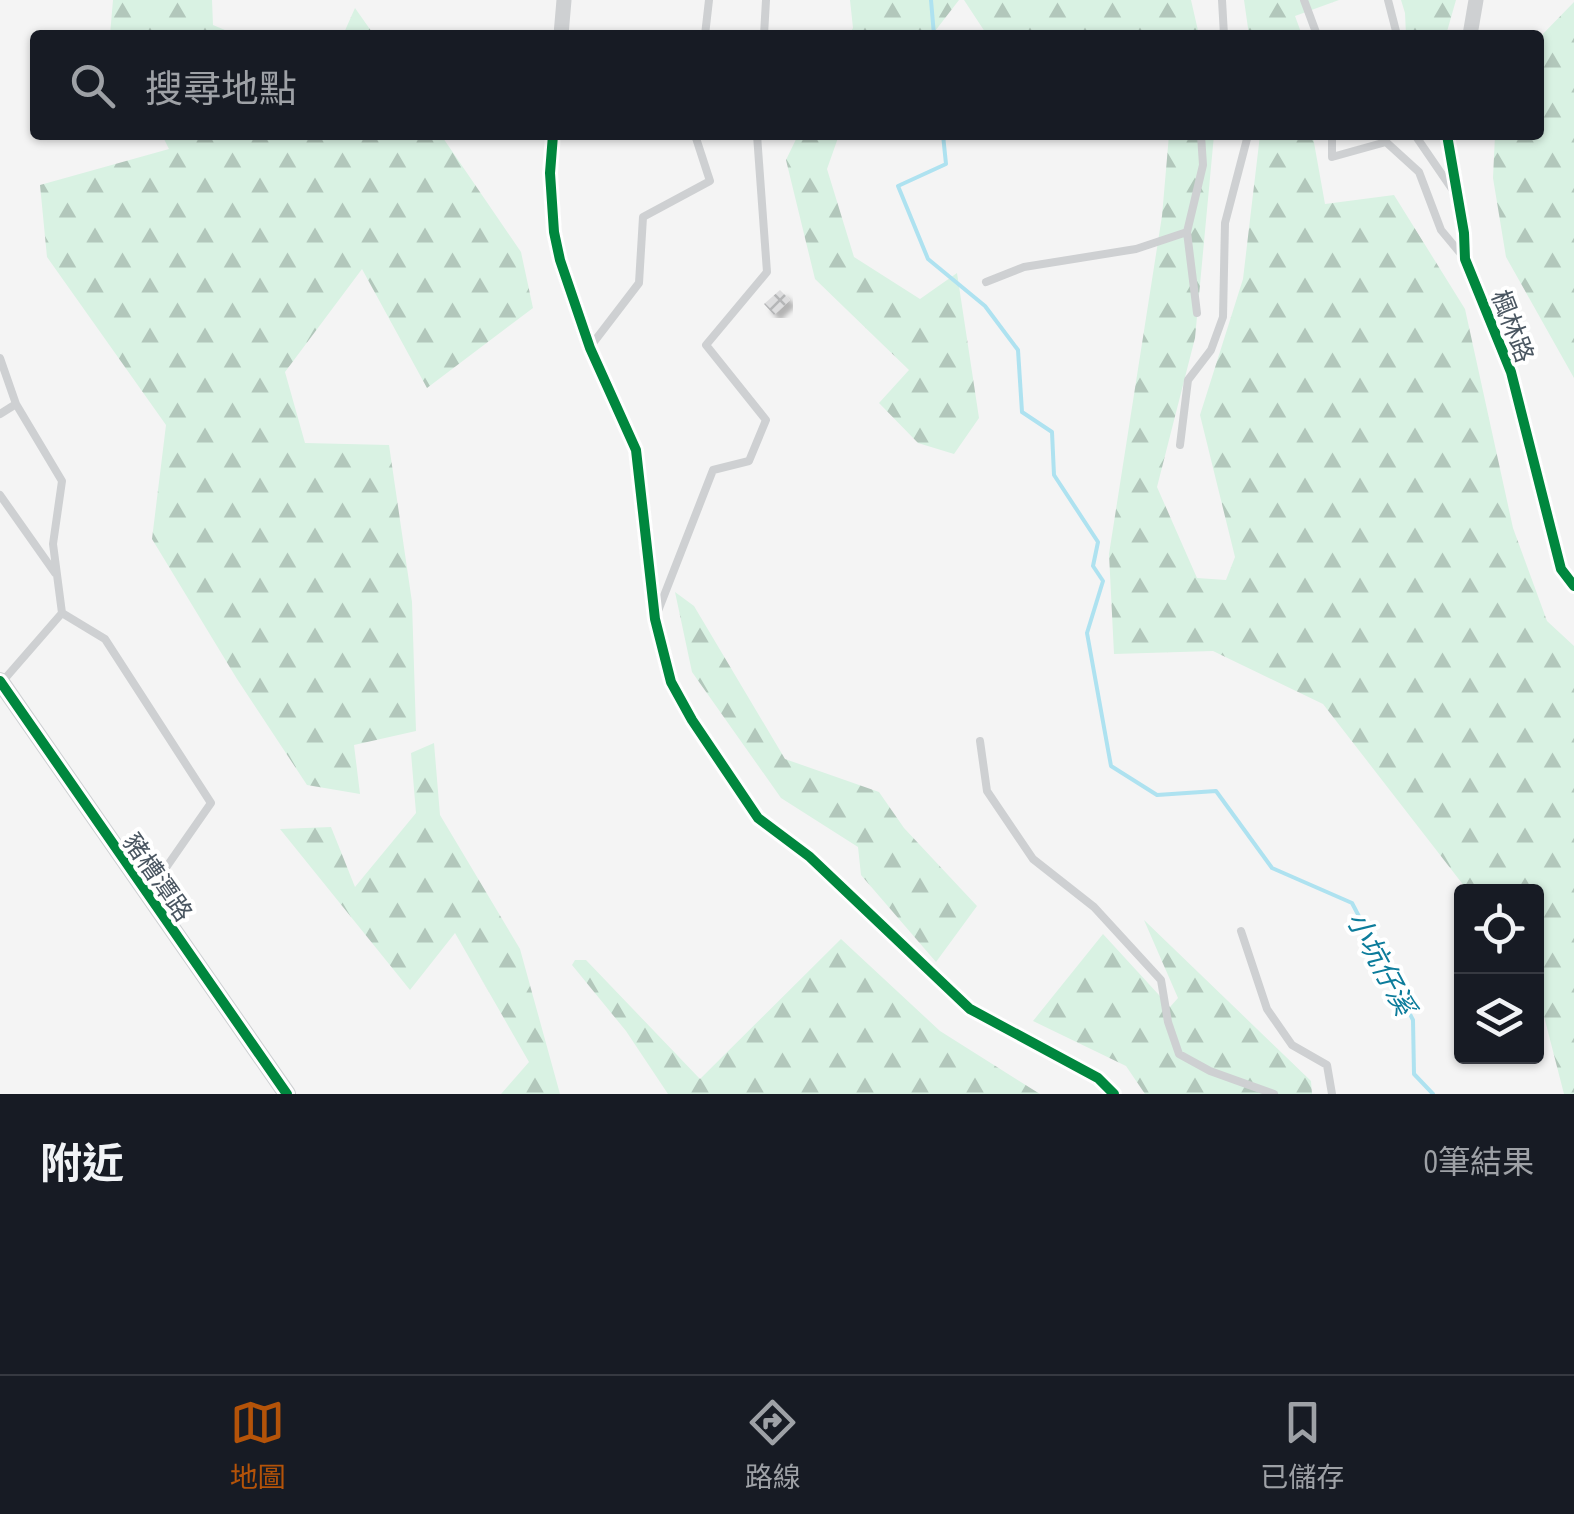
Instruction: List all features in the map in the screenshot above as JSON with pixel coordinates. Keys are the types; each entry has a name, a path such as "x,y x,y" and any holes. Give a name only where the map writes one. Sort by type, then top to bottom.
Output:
{"street":[{"path":"561,30 564,0"},
{"path":"1471,30 1476,0"},
{"path":"553,140 550,173 554,232 590,348 636,450 655,619 671,682 692,720 758,818 810,856 970,1009 1098,1078 1114,1094"},
{"name":"楓林路","path":"1447,140 1465,259 1511,372 1561,568 1574,586"},
{"name":"豬槽潭路","path":"1,682 286,1094"}],"lane":[{"path":"706,30 709,0"},
{"path":"764,30 766,0"},
{"path":"1222,0 1224,30"},
{"path":"1304,0 1314,30"},
{"path":"1388,0 1396,30"},
{"path":"590,348 640,282 643,217 710,181 698,140"},
{"path":"655,619 713,470 749,461 766,420 706,344 767,272 757,140"},
{"path":"1197,313 1187,232 1202,165 1201,140"},
{"path":"1180,445 1188,380 1211,350 1223,317 1225,223 1247,140"},
{"path":"1332,140 1332,157 1386,142 1419,172 1441,230 1465,259"},
{"path":"1418,140 1455,193"},
{"path":"986,282 1024,267 1136,249 1187,232"},
{"path":"0,358 16,404 62,480 54,544 62,613 1,682"},
{"path":"0,414 16,404"},
{"path":"0,495 57,576"},
{"path":"62,613 105,639 211,803 146,896"},
{"path":"980,741 987,791 1033,859 1094,907 1161,980 1168,1022 1179,1054 1210,1071 1274,1094"},
{"path":"1240,931 1268,1009 1292,1045 1327,1066 1332,1094"}],"green space":[{"path":"113,0 212,0 213,25 225,30 110,30"},
{"path":"850,0 959,0 936,30 853,28"},
{"path":"964,0 1191,0 1198,30 984,30"},
{"path":"1244,0 1339,0 1295,16 1300,30 1248,30"},
{"path":"1401,0 1456,0 1447,30 1406,30"},
{"path":"1574,2 1574,378 1506,257 1493,178 1495,140 1544,140 1544,33"},
{"path":"355,8 370,30 345,30"},
{"path":"164,140 444,140 521,252 533,308 427,388 362,269 285,372 305,443 389,445 412,602 416,731 354,745 360,794 307,785 152,539 166,425 47,257 40,185 169,149"},
{"path":"796,140 837,140 827,169 854,257 920,299 957,273 979,418 954,454 918,443 879,403 909,370 815,279 786,160"},
{"path":"1169,140 1214,140 1195,338 1157,487 1197,578 1226,580 1235,557 1200,415 1243,279 1259,140 1314,140 1325,204 1394,195 1465,309 1513,528 1547,621 1574,646 1574,1094 1564,1094 1544,1016 1544,884 1463,884 1323,704 1213,651 1114,654 1109,554 1162,216"},
{"path":"675,592 694,606 785,759 879,792 904,828 977,906 936,962 861,875 858,847 781,798 692,672"},
{"path":"434,743 440,815 520,949 560,1094 501,1094 529,1062 455,933 410,990 280,829 331,827 355,887 416,813 411,753"},
{"path":"1144,920 1311,1081 1312,1094 1145,1094 1126,1066 1033,1021 1103,934 1170,1007 1178,998"},
{"path":"841,939 940,1031 1040,1094 668,1094 626,1031 572,965 575,960 586,960 700,1079"}],"building":[{"path":"780,290 790,300 774,315 764,304"}],"waterway":[{"name":"小坑仔溪","path":"931,0 934,30"},
{"name":"小坑仔溪","path":"944,140 946,164 898,186 928,259 985,306 1018,350 1022,412 1052,432 1054,475 1098,542 1093,566 1103,581 1087,633 1111,766 1157,795 1216,791 1272,868 1352,903 1413,1020 1414,1074 1433,1094"}],"cycle path":[{"path":"553,140 550,173 560,260 590,348 636,450 655,619 671,682 692,720 758,818 810,857 970,1009 1098,1078 1114,1094"},
{"path":"1448,140 1465,259 1511,372 1561,569 1574,586"},
{"path":"0,681 287,1094"}]}
